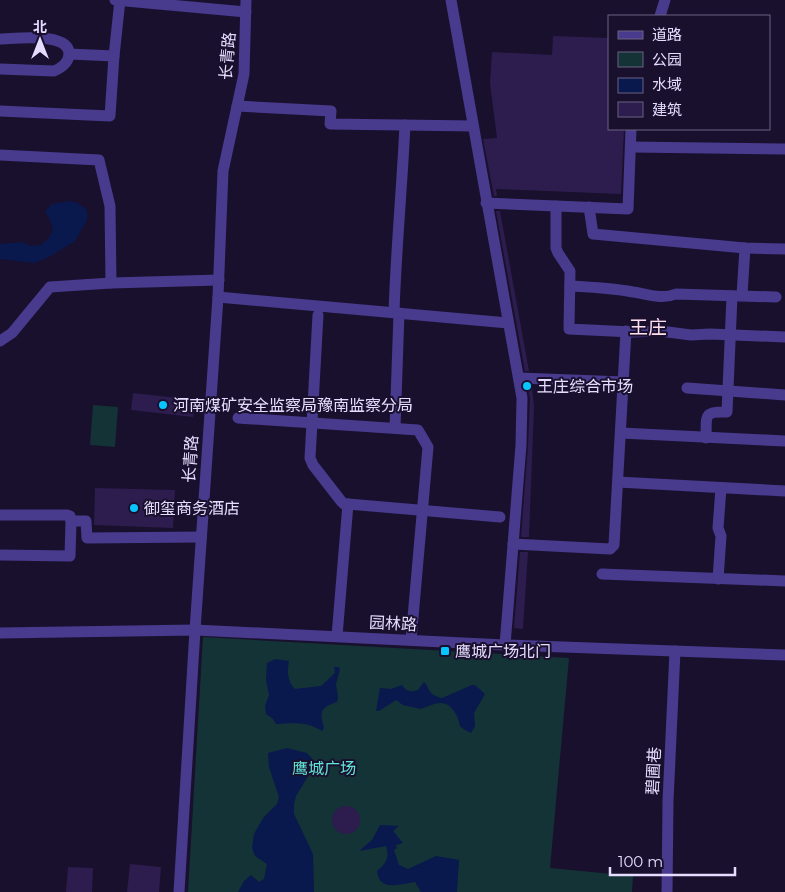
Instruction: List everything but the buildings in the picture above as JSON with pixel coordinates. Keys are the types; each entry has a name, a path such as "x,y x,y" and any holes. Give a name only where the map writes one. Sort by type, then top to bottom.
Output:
{"street":[{"path":"115,0 246,6"},
{"path":"0,111 110,116 120,0"},
{"path":"451,0 522,398 505,645"},
{"path":"660,15 666,0"},
{"name":"长青路","path":"179,892 194,630 218,297 223,171 244,74 246,6"},
{"path":"0,39 44,38 58,41 67,46 69,54 67,61 61,68 54,71 0,69"},
{"path":"69,54 114,56"},
{"path":"237,106 331,111 330,124 473,126"},
{"path":"395,428 396,253 400,222 405,125"},
{"path":"486,204 628,209 631,130"},
{"path":"631,148 785,149"},
{"path":"0,155 99,160 110,206 111,283"},
{"path":"556,206 556,248 570,271 569,329 785,337"},
{"path":"589,208 593,234 745,248 785,249"},
{"path":"706,438 707,416 709,413 712,411 727,412 732,334 745,248"},
{"path":"0,341 12,333 50,287 219,280"},
{"path":"570,286 635,292 661,297 669,297 676,294 776,297"},
{"path":"218,297 508,323"},
{"path":"318,315 310,458 313,465 341,501 348,504 500,517"},
{"path":"513,544 610,549 614,545 626,332"},
{"path":"520,378 623,382"},
{"path":"687,388 785,395"},
{"path":"238,418 418,430 428,446 411,640"},
{"path":"621,433 785,441"},
{"path":"618,482 785,491"},
{"path":"718,579 721,536 718,528 721,488"},
{"path":"337,636 348,504"},
{"path":"0,515 67,515 70,516 71,522 70,556 0,555"},
{"path":"71,522 86,521 87,538 201,537"},
{"path":"602,574 785,581"},
{"name":"园林路","path":"0,633 194,630 785,656"},
{"name":"碧圃巷","path":"667,892 668,802 675,651"}],"green space":[{"path":"93,405 118,407 115,447 90,445"},
{"name":"鹰城广场","path":"203,637 569,658 550,868 633,876 632,892 188,892"}],"water":[{"path":"69,201 78,203 87,210 87,220 75,241 51,256 35,263 0,259 0,244 22,242 31,246 41,245 49,238 53,230 45,212 52,204"},
{"path":"275,659 289,661 288,676 290,683 295,689 321,686 335,673 334,667 340,669 336,684 337,702 327,706 322,711 324,728 322,731 305,724 276,724 266,714 265,706 269,695 266,680 267,663"},
{"path":"424,682 432,694 442,698 472,685 475,685 485,694 474,713 475,726 471,733 460,726 454,711 442,703 433,704 421,709 403,705 396,700 376,711 380,688 391,689 402,685 407,690 413,691 418,690"},
{"path":"287,748 307,753 316,763 296,796 294,804 294,814 313,854 314,892 238,892 244,881 251,875 259,882 264,879 267,864 255,856 252,848 254,834 264,817 277,804 279,797 269,767 268,753"},
{"path":"380,825 399,826 393,831 403,843 396,845 397,848 394,850 399,865 408,869 436,856 459,860 457,892 421,892 415,882 391,885 382,882 377,871 386,860 388,854 386,846 359,851 372,840"}],"place":[{"name":"王庄综合市场","path":"527,386"},
{"name":"河南煤矿安全监察局豫南监察分局","path":"163,405"},
{"name":"御玺商务酒店","path":"134,508"},
{"name":"鹰城广场北门","path":"445,651"}],"district":[{"name":"王庄","path":"648,327"}]}
